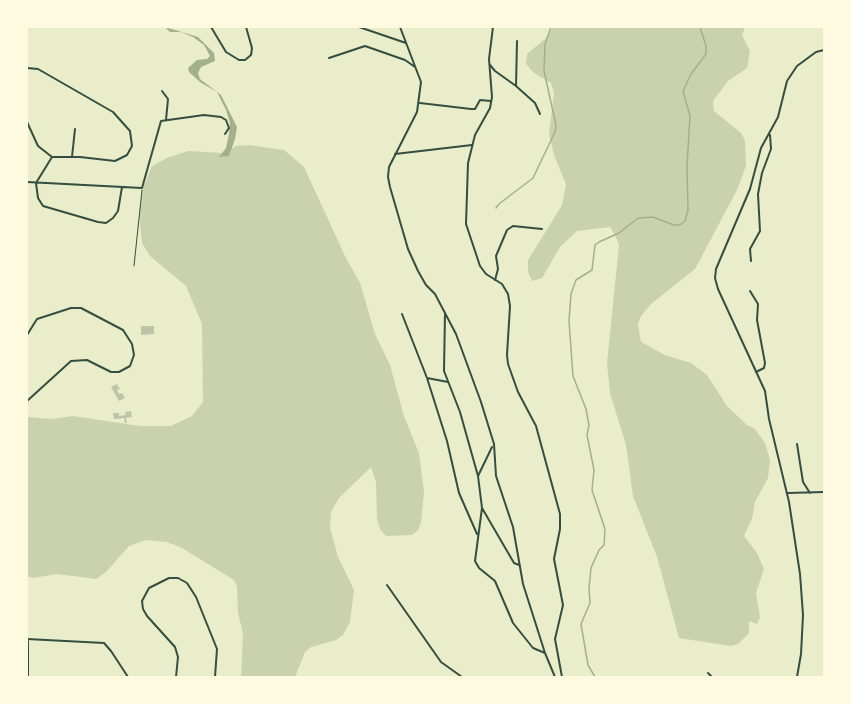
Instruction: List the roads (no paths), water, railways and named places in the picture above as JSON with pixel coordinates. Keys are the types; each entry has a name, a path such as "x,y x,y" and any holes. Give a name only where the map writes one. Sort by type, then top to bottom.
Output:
{"street":[{"path":"211,27 226,52 238,60 245,60 251,55 252,48 246,27"},
{"path":"359,27 406,43"},
{"path":"400,27 421,82 420,103 389,167 388,177 408,249 422,278 445,310 478,392 494,444 496,476 513,527 523,585 555,677"},
{"path":"493,27 490,64 491,100 487,113 478,126 468,163 466,224 480,266 486,274 506,290 509,300 508,364 518,392 536,426 560,514 560,529 554,558 562,604 555,639 562,677"},
{"path":"516,86 518,42"},
{"path":"329,58 359,47 367,47 405,60 417,68"},
{"path":"797,677 803,615 800,574 787,493 769,419 765,391 718,289 716,269 750,189 761,148 778,117 787,81 792,71 805,59 824,50"},
{"path":"490,64 495,71 535,103 540,114"},
{"path":"27,68 38,69 113,112 124,123 131,135 131,149 120,160 52,158 38,146 27,122"},
{"path":"162,91 168,99 166,120"},
{"path":"420,103 471,109 476,108 480,100 491,100"},
{"path":"27,182 142,188 159,124 166,120 204,115 221,117 226,120 229,128 225,134"},
{"path":"72,157 75,129"},
{"path":"751,261 750,249 759,231 758,194 762,173 771,149 770,135"},
{"path":"395,154 473,145"},
{"path":"52,158 36,183 38,198 43,206 103,223 110,221 116,215 122,186"},
{"path":"495,280 498,269 496,256 507,230 513,226 542,230"},
{"path":"750,291 758,304 757,320 765,363 764,368 756,372"},
{"path":"27,335 37,319 71,308 81,308 123,330 132,344 134,355 130,366 119,372 111,372 87,360 71,361 27,401"},
{"path":"445,310 443,359 448,382 460,412 478,476 482,508 475,561 479,568 495,581 513,623 533,648 545,653"},
{"path":"402,314 428,378 447,441 459,493 477,534"},
{"path":"428,378 448,382"},
{"path":"478,476 494,444"},
{"path":"797,444 803,482 810,493"},
{"path":"787,493 824,492"},
{"path":"482,508 514,563 519,565"},
{"path":"176,677 178,657 175,647 147,616 142,601 149,588 169,579 178,578 187,583 196,597 217,648 215,677"},
{"path":"387,585 441,662 462,677"},
{"path":"28,677 27,640 104,643 128,677"},
{"path":"708,673 712,677"}],"lane":[{"path":"134,266 142,188"}],"waterway":[{"path":"496,208 533,178 555,132 556,125 544,71 545,44 551,27"},
{"path":"595,677 588,665 581,624 590,603 591,568 599,550 604,545 605,529 592,490 594,470 587,435 589,425 586,409 573,376 569,321 571,294 576,280 592,270 595,245 599,242 619,233 638,218 653,217 674,225 680,225 685,221 688,210 687,166 690,116 683,91 691,74 706,54 700,27"}]}
